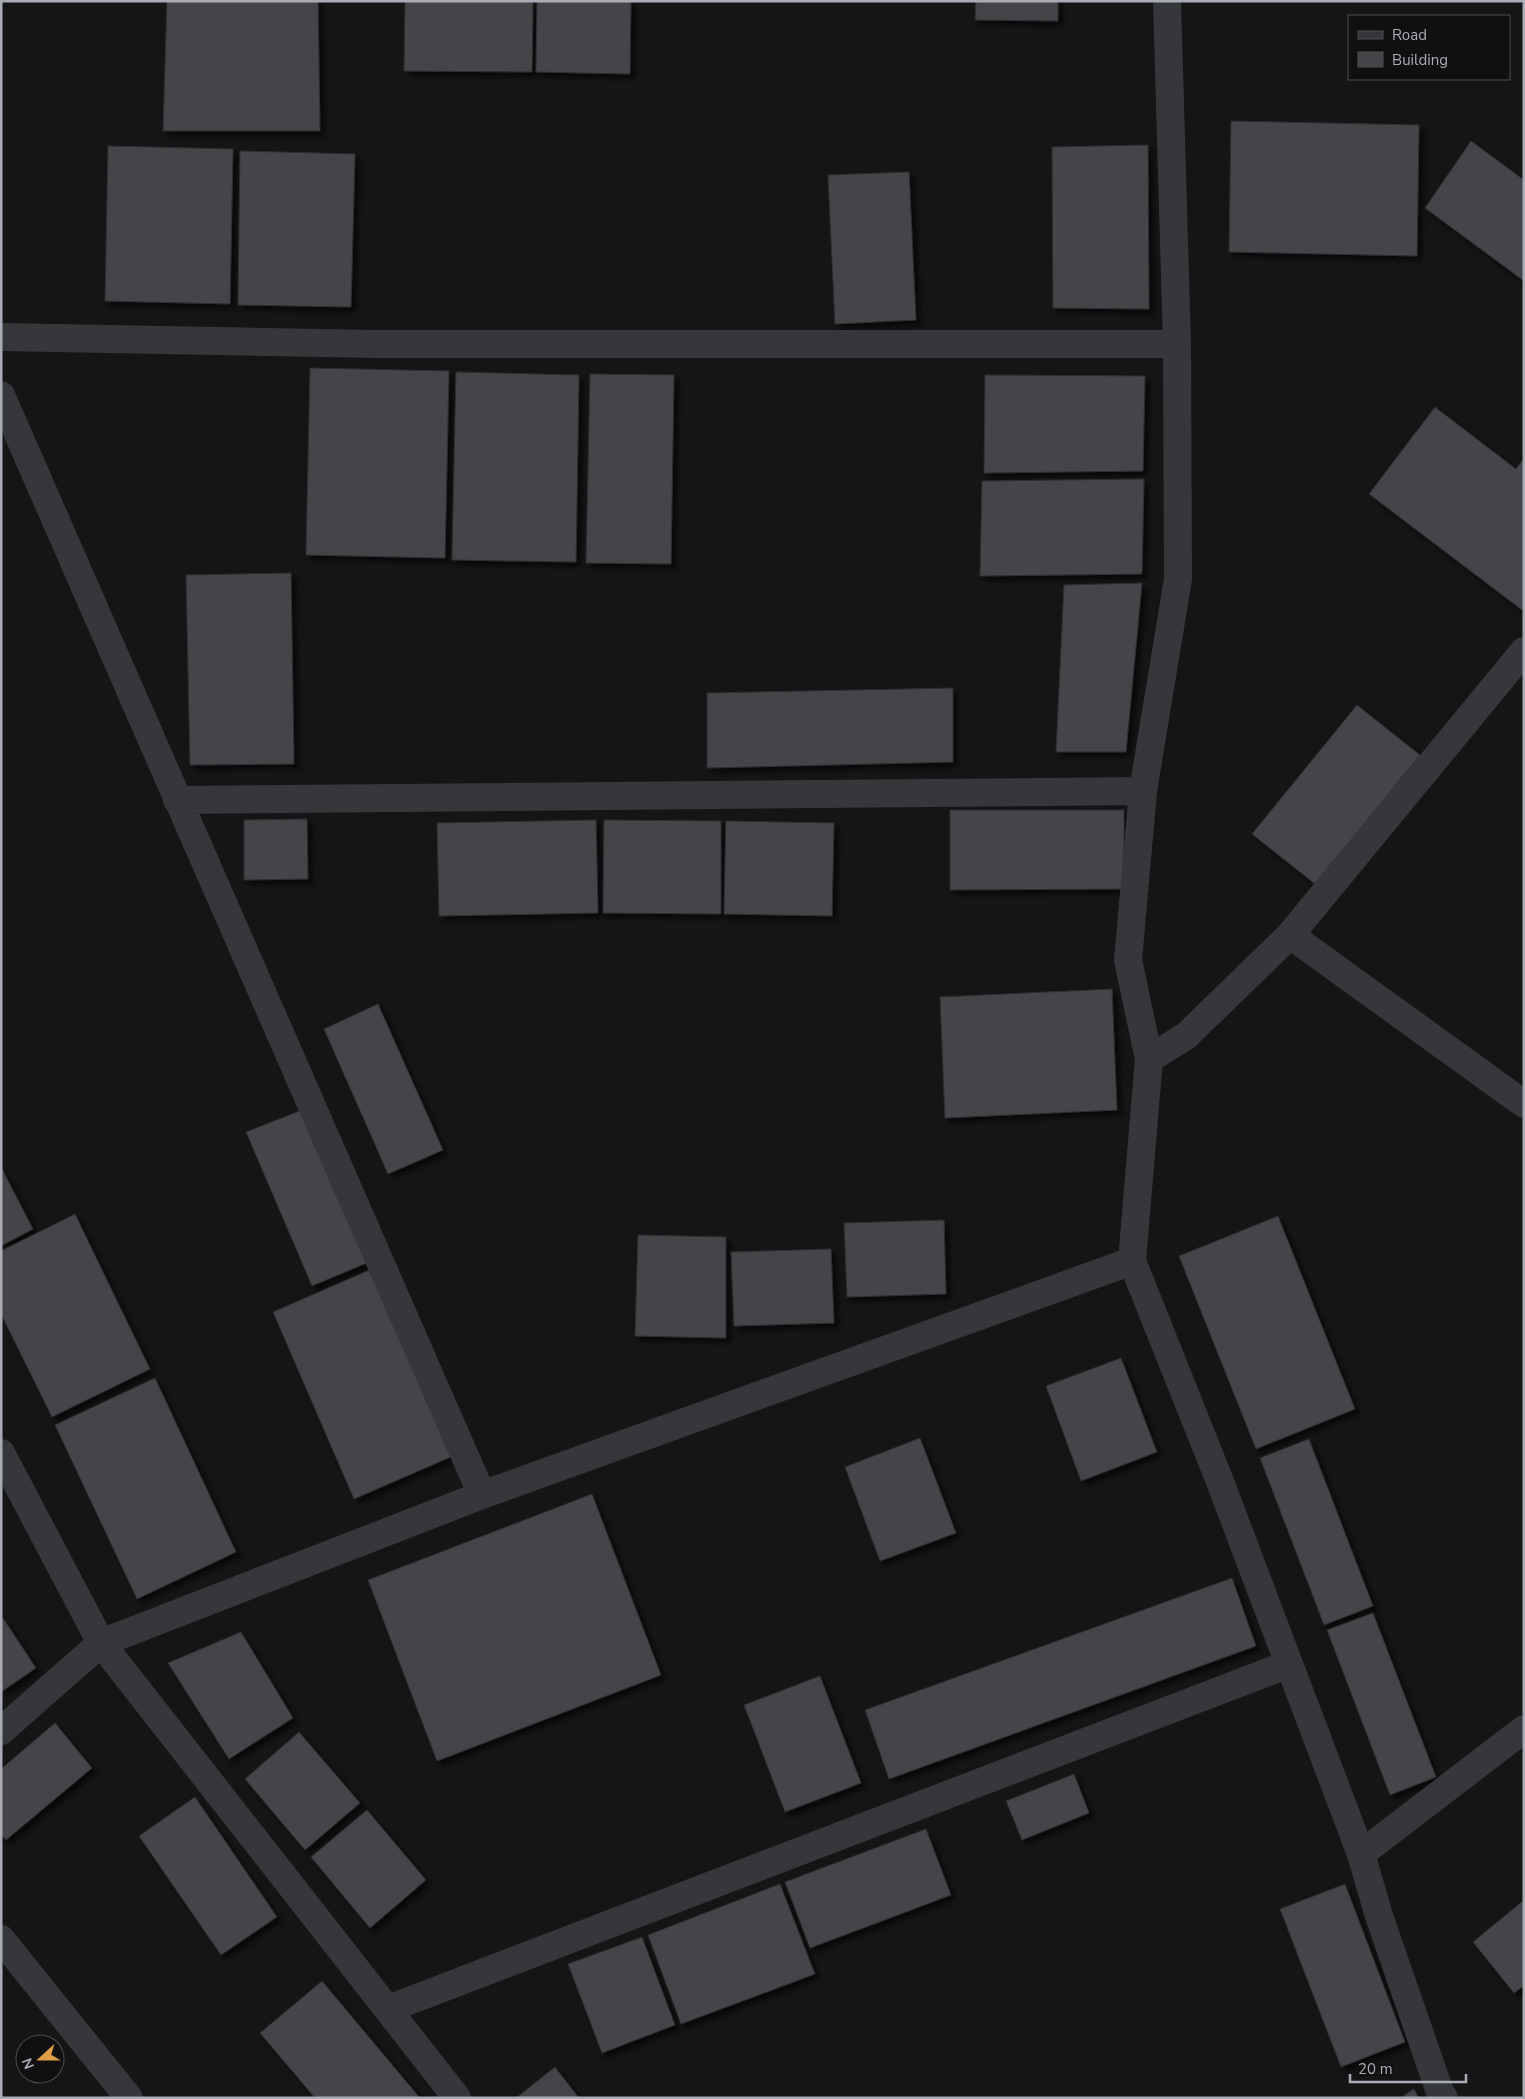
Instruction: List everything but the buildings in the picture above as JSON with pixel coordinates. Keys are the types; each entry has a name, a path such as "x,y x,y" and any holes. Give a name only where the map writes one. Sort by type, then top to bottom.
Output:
{"street":[{"path":"1167,1 1177,344 1178,579 1143,791 1128,960 1149,1059 1132,1261 1219,1479 1361,1854 1379,1916 1440,2092 1444,2098"},
{"path":"1,337 375,344 1177,344"},
{"path":"1,395 482,1495"},
{"path":"1149,1059 1186,1036 1290,935 1524,651"},
{"path":"177,800 1143,791"},
{"path":"1290,935 1524,1104"},
{"path":"1,1731 101,1643 482,1495 1132,1261"},
{"path":"1,1453 101,1643 457,2098"},
{"path":"388,2009 1289,1664"},
{"path":"1361,1854 1524,1729"},
{"path":"1,1939 129,2098"}]}
